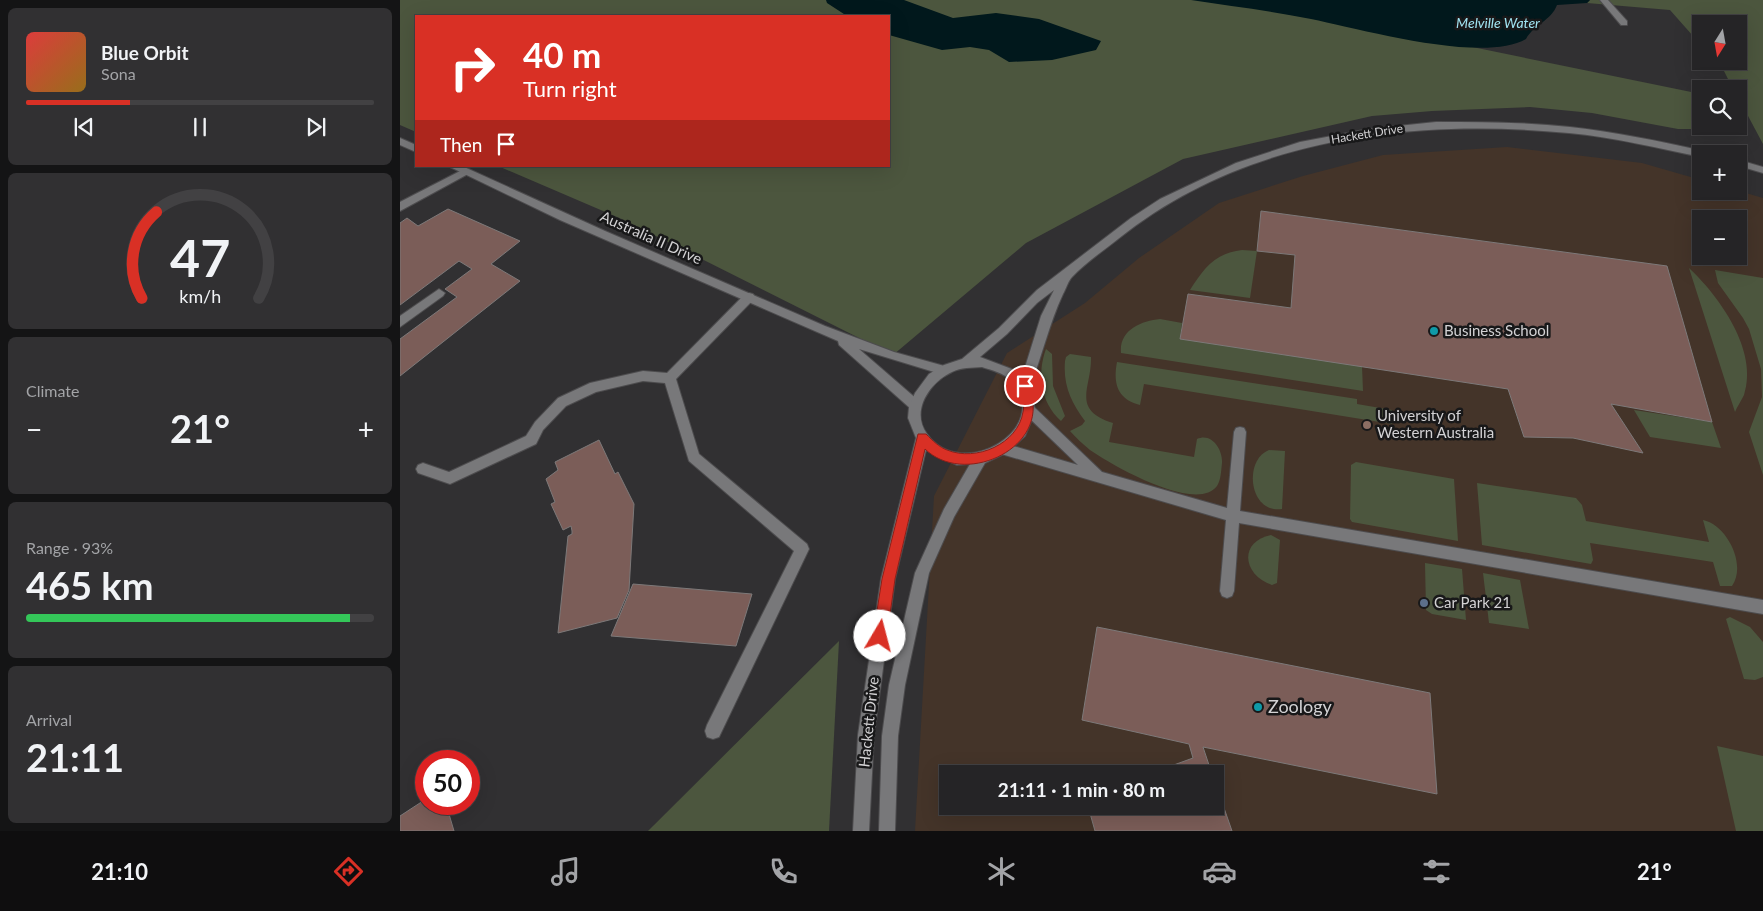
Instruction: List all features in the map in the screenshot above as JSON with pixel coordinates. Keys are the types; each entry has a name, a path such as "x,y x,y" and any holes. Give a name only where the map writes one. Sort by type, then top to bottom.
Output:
{"main road":[{"path":"1604,0 1624,24"},
{"name":"Hackett Drive","path":"966,363 1004,331 1039,296 1066,277 1101,246 1178,193 1233,166 1268,155 1348,135 1441,124 1510,125 1595,133 1692,152"},
{"path":"400,141 415,148"},
{"path":"1747,165 1763,170"},
{"name":"Australia II Drive","path":"455,167 662,262 749,297 838,337 902,361 944,370"},
{"path":"400,207 464,172"},
{"name":"Hackett Drive","path":"1025,386 1046,316 1066,277"},
{"path":"400,322 439,293"},
{"path":"424,470 450,478 532,440 539,426 562,402 594,387 643,376 670,378 749,297"},
{"name":"Australia II Drive","path":"838,337 915,405"},
{"path":"983,362 1000,366 1014,375 1025,386 1030,410 1026,425 1017,438 1003,449 981,458 963,459 946,456 932,448 922,438 916,428 915,405 925,385 944,370 966,363 983,362"},
{"path":"670,378 694,457 802,548 714,731"},
{"path":"1030,410 1098,475"},
{"path":"1226,591 1240,432"},
{"name":"Hackett Drive","path":"861,831 866,735 888,579 922,438"},
{"path":"1003,449 1098,475 1233,516 1763,607"},
{"name":"Hackett Drive","path":"886,831 890,736 897,685 922,573 945,520 981,458"}],"shaded area":[{"name":"University of Western Australia","path":"1507,147 1642,163 1692,177 1692,200 1747,200 1747,193 1763,198 1763,831 915,831 934,496 1007,353 1085,303 1139,258 1219,203 1303,176 1383,155"}],"green space":[{"path":"400,0 1243,0 1692,92 1692,129 1678,129 1592,113 1530,107 1432,111 1372,116 1183,159 1026,243 893,355 624,220 500,167 890,167 890,15 415,15 415,132 400,125"},
{"path":"1590,0 1763,0 1763,144 1747,114 1747,80 1728,80 1723,70 1748,70 1748,15 1692,15 1692,35 1670,10 1587,3"},
{"path":"1242,250 1257,251 1250,298 1190,290 1205,268 1217,258 1224,254"},
{"path":"1689,268 1724,309 1741,343 1746,361 1747,378 1744,395 1735,412"},
{"path":"1715,270 1763,278 1763,475 1749,432 1762,397 1761,369 1749,329 1718,283"},
{"path":"1160,319 1182,323 1180,338 1362,366 1363,391 1121,353 1121,345 1127,333 1146,322"},
{"path":"1046,349 1052,354 1053,386 1065,416 1061,421 1049,405 1042,387 1043,358"},
{"path":"1070,354 1091,357 1086,396 1087,404 1100,417 1113,423 1109,442 1194,457 1197,439 1202,437 1212,440 1221,453 1222,458 1221,475 1217,486 1206,493 1191,494 1173,491 1133,475 1090,450 1082,443 1070,431 1082,425 1085,421 1072,400 1065,378 1065,361 1066,357"},
{"path":"1117,362 1357,399 1357,404 1392,410 1392,424 1144,384 1140,405 1126,399 1118,389 1116,383"},
{"path":"1634,410 1712,422 1721,448 1650,437"},
{"path":"1269,450 1285,451 1282,509 1271,508 1262,503 1253,485 1255,464"},
{"path":"1356,462 1454,479 1458,541 1352,522 1350,519 1351,465"},
{"path":"1477,483 1576,498 1582,505 1586,521 1709,542 1703,520 1712,523 1720,529 1732,547 1736,557 1736,577 1732,586 1720,586 1713,562 1590,543 1593,560 1591,564 1482,545"},
{"path":"1271,535 1280,540 1277,583 1272,585 1255,574 1250,567 1248,559 1249,551 1253,544"},
{"path":"1425,563 1462,569 1466,620 1432,614 1426,610"},
{"path":"1483,573 1520,580 1529,629 1489,623"},
{"path":"1730,617 1750,627 1763,642 1763,677 1755,680 1744,679 1726,619"},
{"path":"839,641 829,831 648,831"},
{"path":"1717,746 1763,756 1763,831 1736,831"}],"water":[{"path":"826,0 904,0 953,18 996,13 1039,19 1101,41 1096,50 1052,60 1009,62 989,50 970,47 942,50 890,35 890,15 845,15 827,3"},
{"name":"Melville Water","path":"1191,0 1590,0 1587,3 1557,5 1551,15 1533,30 1526,39 1506,46 1481,48 1421,42 1296,16"}],"building":[{"path":"448,209 520,241 491,264 520,281 400,376 400,339 457,297 445,289 472,269 459,261 400,305 400,223 407,218 418,226"},
{"name":"Business School","path":"1261,211 1667,266 1712,422 1611,404 1643,453 1573,438 1524,437 1508,389 1180,339 1188,294 1291,308 1295,255 1257,251"},
{"path":"599,440 615,474 618,472 634,504 629,590 617,618 558,633 568,536 572,534 572,531 571,526 563,530 551,504 555,502 546,479 558,470 555,462"},
{"path":"633,584 752,594 736,646 611,636"},
{"name":"Zoology","path":"1097,627 1430,693 1437,794 1203,747 1209,765 1174,765 1193,758 1189,744 1082,720"},
{"path":"415,806 415,815 449,815 454,831 400,831 400,816"},
{"path":"1224,808 1232,831 1095,831 1091,815 1224,815"}],"place":[{"name":"Business School","path":"1434,331"},
{"name":"University of Western Australia","path":"1367,425"},
{"name":"Car Park 21","path":"1424,603"},
{"name":"Zoology","path":"1258,707"}],"route":[{"path":"880,636 888,579 922,438 932,448 946,456 963,459 981,458 1003,449 1017,438 1026,425 1030,410 1025,386"}]}
